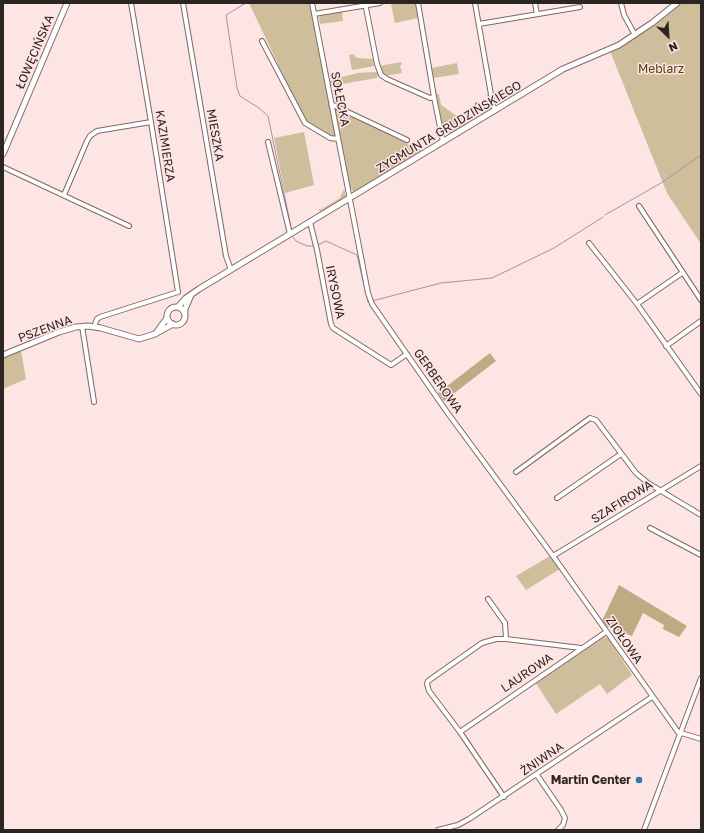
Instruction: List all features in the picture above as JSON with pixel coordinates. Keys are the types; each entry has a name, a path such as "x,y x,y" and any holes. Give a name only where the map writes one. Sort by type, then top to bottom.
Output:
{"street":[{"name":"ŁOWĘCIŃSKA","path":"3,154 67,3"},
{"name":"KAZIMIERZA","path":"94,327 97,319 100,317 178,292 131,3"},
{"name":"MIESZKA","path":"183,3 226,256 231,270"},
{"name":"SOŁECKA","path":"312,3 349,198"},
{"path":"314,14 365,4 380,3"},
{"path":"418,3 443,142"},
{"path":"475,3 493,106 496,110"},
{"path":"536,3 537,14"},
{"path":"621,3 624,15 635,35"},
{"name":"ZYGMUNTA GRUDZIŃSKIEGO","path":"231,270 564,69 612,49 635,35 677,3"},
{"path":"365,4 377,64 381,75 430,98 434,97"},
{"path":"479,24 580,7"},
{"path":"262,41 305,124 330,138 338,139"},
{"path":"331,104 407,140"},
{"path":"64,194 87,141 93,134 151,122"},
{"path":"268,142 290,234"},
{"path":"3,168 64,194 129,226"},
{"name":"GERBEROWA","path":"349,198 369,299 377,313 553,556"},
{"path":"639,206 701,300"},
{"name":"IRYSOWA","path":"310,222 333,328 391,365 407,354"},
{"path":"589,243 637,304 701,394"},
{"path":"178,307 191,294 231,270"},
{"path":"637,304 682,273"},
{"name":"PSZENNA","path":"3,355 64,330 82,326 94,327 139,338 156,334 173,324 183,322 185,317 185,309 191,294"},
{"path":"156,334 168,318 170,309 173,307 178,307 185,312"},
{"path":"168,318 173,324"},
{"path":"666,346 701,321"},
{"path":"82,326 94,402"},
{"path":"516,472 590,418 596,420 636,473 648,483 701,515"},
{"path":"557,498 621,454"},
{"name":"SZAFIROWA","path":"553,556 701,466"},
{"path":"650,528 701,554"},
{"name":"ZIOŁOWA","path":"553,556 652,697 678,732 681,733"},
{"path":"488,599 505,623 506,639"},
{"name":"LAUROWA","path":"460,732 606,632"},
{"path":"504,797 460,732 429,691 427,684 428,681 482,643 489,640 506,639 581,648"},
{"path":"644,830 701,678"},
{"name":"ŻNIWNA","path":"438,830 464,822 504,797 652,697"},
{"path":"681,733 701,739"},
{"path":"537,775 565,818 563,825 558,830"}],"green space":[{"path":"249,3 310,3 337,138 330,137 305,121"},
{"path":"416,3 418,18 395,23 391,4"},
{"name":"Meblarz","path":"681,3 701,3 701,244 667,193 610,51 639,35"},
{"path":"342,11 343,21 320,24 319,17 321,14"},
{"path":"354,54 355,57 358,58 373,59 374,66 352,70 349,55"},
{"path":"401,62 402,64 400,66 402,73 385,76 381,73 379,66"},
{"path":"457,63 459,74 434,78 432,68"},
{"path":"358,73 378,73 377,78 331,86 330,84 330,81 334,79"},
{"path":"434,89 436,89 437,94 439,94 441,105 467,123 486,111 485,104 489,104 487,94 492,111 452,135 445,131 442,125"},
{"path":"337,109 384,129 393,136 422,151 435,143 435,147 354,193 349,185 334,110"},
{"path":"304,132 314,185 285,193 274,138"},
{"path":"344,189 346,197 321,217 319,209 322,209 340,198"},
{"path":"21,351 26,379 3,389 3,358"},
{"path":"550,556 560,569 526,590 516,576"},
{"path":"600,638 608,638 632,675 607,694 600,684 556,714 535,682"}],"shaded area":[{"path":"490,353 496,361 444,401 438,393"},
{"path":"619,585 687,626 679,637 663,629 664,625 643,613 632,636 605,626 602,621"}],"waterway":[{"path":"246,3 226,15 237,88 240,96 259,108 268,116 291,227"},
{"path":"605,215 661,183 701,155"},
{"path":"372,301 441,283 492,278 554,248 603,217"},
{"path":"293,237 296,241 307,246 314,246"},
{"path":"318,245 326,241 357,255 368,302"}],"place":[{"name":"Martin Center","path":"639,780"}]}
